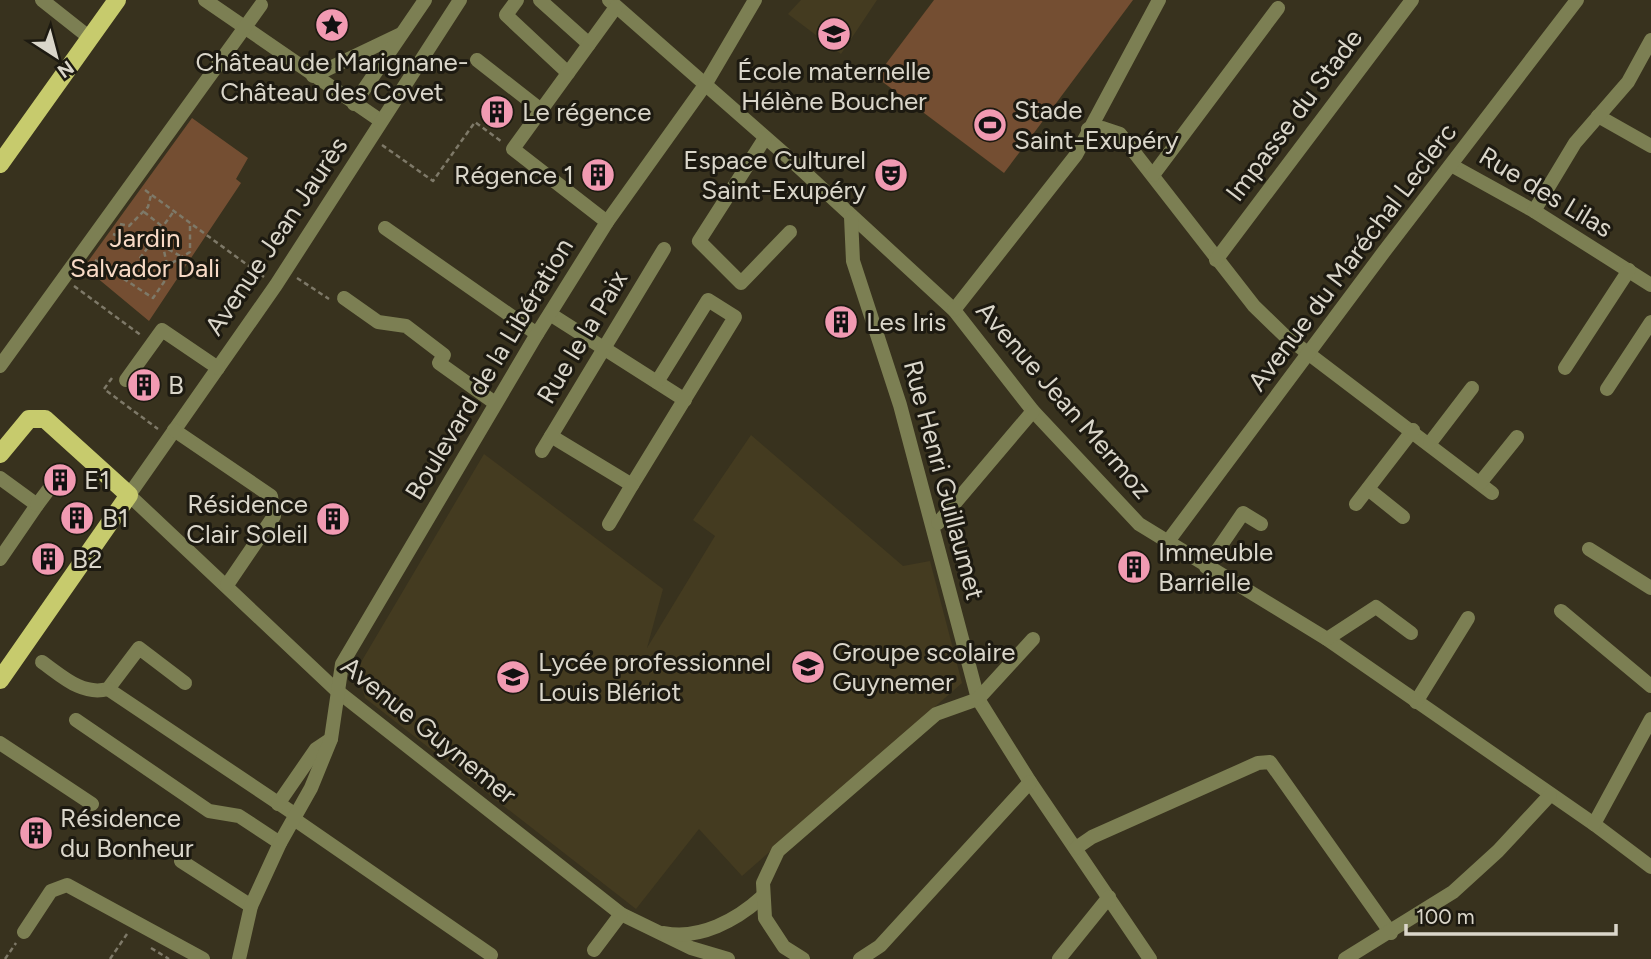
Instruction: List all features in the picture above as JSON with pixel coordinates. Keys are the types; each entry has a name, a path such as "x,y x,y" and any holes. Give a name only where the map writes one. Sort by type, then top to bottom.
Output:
{"main road":[{"path":"0,164 117,0"},
{"path":"0,454 29,419 45,419 129,495 0,680"}],"street":[{"path":"42,0 90,37"},
{"path":"205,0 223,5 244,28 381,121"},
{"path":"354,104 425,0"},
{"name":"Avenue Jean Jaurès","path":"129,495 276,285 460,0"},
{"path":"517,0 506,15 568,73"},
{"path":"540,0 589,44"},
{"path":"954,310 1076,155 1160,0"},
{"name":"Impasse du Stade","path":"1216,260 1412,0"},
{"name":"Avenue du Maréchal Leclerc","path":"1166,544 1577,0"},
{"name":"Boulevard de la Libération","path":"239,959 251,906 280,843 311,788 331,739 336,690 342,664 537,334 607,222 705,85 752,1"},
{"path":"607,222 513,149 589,44 612,3"},
{"name":"Avenue Jean Mermoz","path":"612,3 954,310 1033,411 1121,507 1166,544 1326,639 1594,824 1651,867"},
{"path":"0,366 261,5"},
{"path":"1153,175 1278,8"},
{"path":"313,76 402,34"},
{"path":"1534,211 1575,143 1628,82 1651,40"},
{"path":"477,60 541,110"},
{"path":"1598,116 1651,146"},
{"path":"1088,129 1102,128 1120,134 1254,306 1308,354 1413,430 1492,493"},
{"path":"765,138 699,241 741,283 790,232"},
{"name":"Rue des Lilas","path":"1451,165 1534,211 1651,285"},
{"name":"Rue Henri Guillaumet","path":"851,217 853,261 900,405 978,699 1030,782 1150,959"},
{"path":"385,228 537,334"},
{"name":"Rue le la Paix","path":"542,451 664,249"},
{"path":"1565,368 1629,270"},
{"path":"344,298 378,322 406,326 444,355 439,363 495,403"},
{"path":"609,524 735,317 708,300 657,382"},
{"path":"550,314 685,400"},
{"path":"1607,389 1651,322"},
{"path":"123,374 162,330 218,368"},
{"path":"1430,443 1472,388"},
{"path":"938,523 1033,411"},
{"path":"1356,504 1413,430"},
{"path":"172,434 271,496 274,516 226,585"},
{"path":"551,436 632,485"},
{"path":"1480,483 1517,437"},
{"path":"0,478 37,505"},
{"path":"0,559 49,489"},
{"path":"1368,489 1403,517"},
{"name":"Avenue Guynemer","path":"129,495 336,690 621,914 649,930 691,948 728,959"},
{"path":"1206,568 1243,513 1261,524"},
{"path":"1589,549 1651,588"},
{"path":"1326,639 1376,607 1411,634"},
{"path":"1561,611 1651,686"},
{"path":"1416,702 1468,618"},
{"path":"803,959 784,947 765,918 762,897 769,866 790,840 936,715 978,699 1033,639"},
{"path":"108,689 139,648 185,683"},
{"path":"43,662 81,689 108,689 278,804 491,955"},
{"path":"1594,824 1651,719"},
{"path":"76,720 209,811 239,816 280,843"},
{"path":"278,804 316,749 331,739"},
{"path":"0,743 92,804"},
{"path":"1076,848 1092,837 1258,763 1270,762 1391,933"},
{"path":"860,959 880,946 1030,782"},
{"path":"1345,959 1391,933 1453,892 1498,851 1550,795"},
{"path":"181,861 251,906"},
{"path":"24,932 51,891 67,885 203,959"},
{"path":"649,930 674,935 710,929 748,910 762,897"},
{"path":"1059,959 1109,897"},
{"path":"594,950 621,914"}],"path":[{"path":"380,143 433,181 475,122 513,149"},
{"path":"133,181 276,285"},
{"path":"106,222 129,226 148,207 151,195"},
{"path":"125,279 174,211"},
{"path":"144,212 163,227"},
{"path":"106,222 113,235 149,246 163,246 182,257"},
{"path":"167,266 190,252 190,223"},
{"path":"79,255 102,263 153,298 164,282 167,266 163,246"},
{"path":"285,270 339,306 344,298"},
{"path":"63,278 142,337"},
{"path":"123,374 104,389 172,434"},
{"path":"5,959 24,932"},
{"path":"110,959 126,933 137,940"},
{"path":"148,946 169,959"}],"shaded area":[{"name":"École maternelle Hélène Boucher","path":"801,0 877,0 841,54 788,14"},
{"path":"751,435 903,566 930,561 962,683 742,876 699,829 636,909 365,698 357,669 484,454 663,589 647,648 715,536 693,520"}],"green space":[{"name":"Stade Saint-Exupéry","path":"934,0 1133,0 1004,173 876,77"},
{"name":"Jardin Salvador Dali","path":"192,118 248,158 236,179 241,183 149,321 84,267"}],"place":[{"name":"Château de Marignane- Château des Covet","path":"332,25"},
{"name":"École maternelle Hélène Boucher","path":"834,34"},
{"name":"Le régence","path":"497,112"},
{"name":"Stade Saint-Exupéry","path":"990,125"},
{"name":"Régence 1","path":"598,175"},
{"name":"Espace Culturel Saint-Exupéry","path":"891,175"},
{"name":"Les Iris","path":"841,322"},
{"name":"B","path":"144,385"},
{"name":"E1","path":"60,480"},
{"name":"B1","path":"77,518"},
{"name":"Résidence Clair Soleil","path":"333,519"},
{"name":"B2","path":"48,559"},
{"name":"Immeuble Barrielle","path":"1134,567"},
{"name":"Groupe scolaire Guynemer","path":"808,667"},
{"name":"Lycée professionnel Louis Blériot","path":"513,677"},
{"name":"Résidence du Bonheur","path":"36,833"}]}
